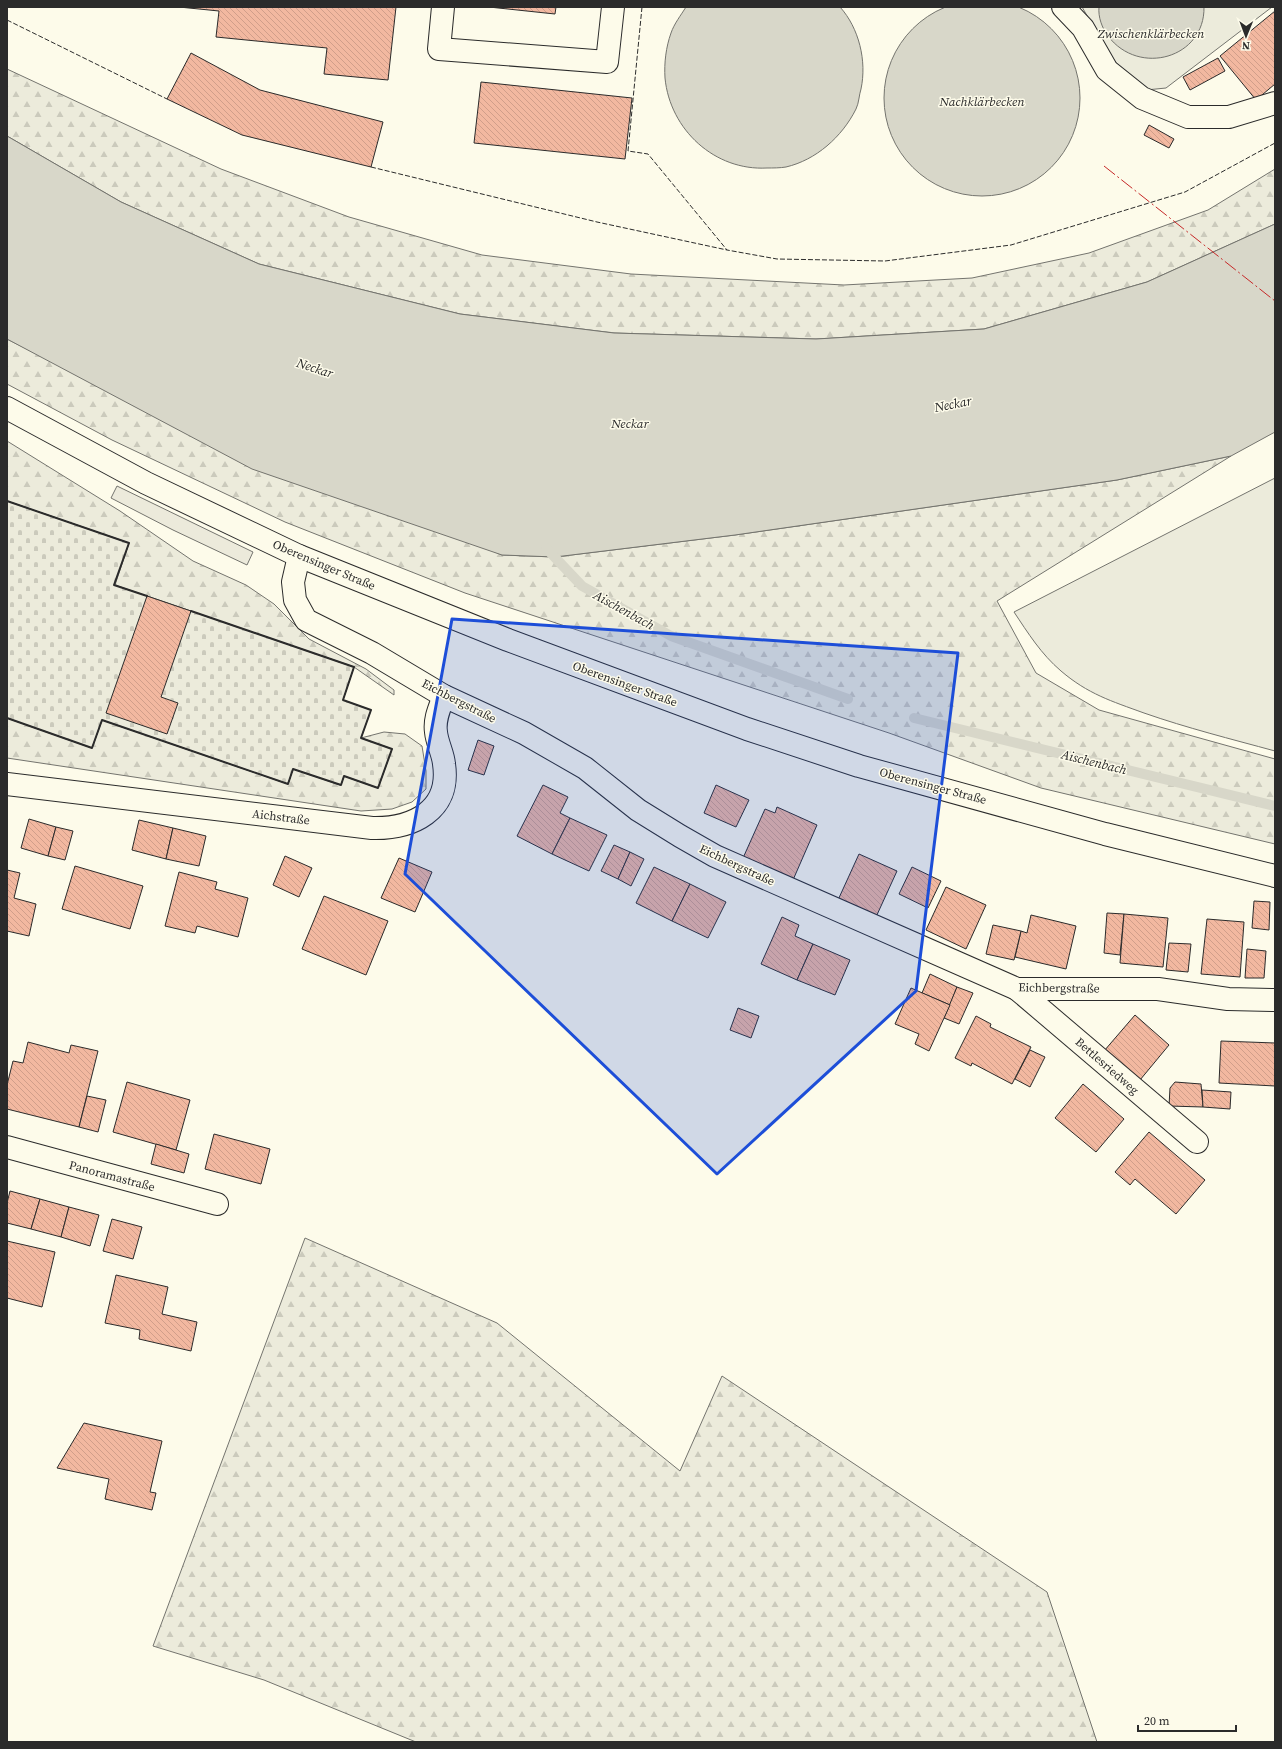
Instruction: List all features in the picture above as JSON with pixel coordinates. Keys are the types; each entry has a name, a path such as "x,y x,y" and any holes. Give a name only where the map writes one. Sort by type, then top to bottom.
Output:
{"street":[{"path":"443,7 439,48 607,62 613,7"},
{"path":"1063,7 1082,28 1107,70 1142,98 1188,117 1229,117 1275,103"},
{"name":"Oberensinger Straße","path":"7,408 146,483 299,556 508,640 652,694 747,729 859,766 1105,834 1275,876"},
{"name":"Eichbergstraße","path":"299,556 293,582 295,600 306,620 372,653 444,696 524,733 585,768 638,810 715,856 1017,989 1158,989 1228,998 1275,1000"},
{"name":"Aichstraße","path":"7,784 340,824 390,828 412,822 428,814 442,794 445,775 444,763 436,731 437,716 444,696"},
{"name":"Bettlesriedweg","path":"1017,989 1197,1142"},
{"name":"Panoramastraße","path":"7,1147 217,1204"}],"highlighted area":[{"path":"452,619 958,653 916,991 717,1174 405,874"}],"green space":[{"path":"1082,7 1272,7 1166,88 1146,90 1125,75 1109,53"},
{"path":"7,69 221,169 349,217 482,255 631,274 844,285 972,278 1089,253 1208,210 1275,169 1275,224 1147,282 984,329 816,339 614,333 460,314 259,264 121,202 7,136"},
{"path":"7,339 37,354 502,555 555,557 735,535 1117,480 1231,456 997,601 1036,673 1099,710 1275,759 1275,844 1041,788 889,733 465,593 285,522 112,440 7,384"},
{"path":"7,441 120,511 193,561 246,585 274,604 309,639 366,669 394,690 394,695 354,667 114,585 129,543 7,501"},
{"path":"1275,478 1275,751 1144,713 1110,701 1090,691 1071,679 1047,658 1014,612"},
{"path":"7,501 129,543 115,585 354,667 343,700 371,710 361,738 392,749 378,788 344,776 341,785 293,769 288,784 102,720 92,748 7,718"},
{"path":"7,718 92,748 102,720 288,784 293,769 340,785 344,776 378,788 392,749 361,738 384,732 405,734 422,746 426,771 426,789 412,802 392,809 361,811 7,758"},
{"path":"305,1238 497,1323 680,1471 722,1376 1047,1592 1097,1742 416,1742 264,1680 153,1646"}],"shaded area":[{"path":"117,486 253,552 247,565 173,530 111,498"}],"water":[{"name":"Nachklärbecken","path":"972,0 992,0 1020,7 1044,22 1058,36 1073,60 1080,88 1080,108 1073,136 1058,160 1044,174 1020,189 992,196 972,196 944,189 920,174 906,160 891,136 884,108 884,88 891,60 906,36 920,22 944,7"},
{"path":"686,7 840,7 847,15 857,35 862,56 863,78 857,107 836,138 808,159 797,164 781,168 748,167 730,163 713,155 698,144 686,130 676,114 669,97 665,78 666,55 669,38 674,26"},
{"name":"Zwischenklärbecken","path":"1099,7 1204,7 1201,25 1194,39 1182,49 1168,56 1152,58 1136,56 1121,49 1104,30 1100,18"},
{"name":"Neckar","path":"7,136 121,202 259,264 460,314 614,333 816,339 984,329 1147,282 1275,224 1275,432 1231,456 1117,480 735,535 555,557 502,555 252,469 7,339"}],"building":[{"path":"179,7 396,7 388,80 324,74 327,48 216,37 219,11"},
{"path":"489,7 556,7 555,14"},
{"path":"1275,11 1275,84 1256,100 1220,56"},
{"path":"191,53 260,90 383,122 371,167 242,135 167,99"},
{"path":"1218,58 1225,71 1190,90 1183,77"},
{"path":"481,82 632,98 625,159 474,143"},
{"path":"1149,125 1174,139 1169,148 1144,135"},
{"path":"147,596 191,611 161,697 178,703 167,734 106,713"},
{"path":"478,740 494,746 484,775 468,770"},
{"path":"543,785 568,797 560,813 570,818 552,854 517,836"},
{"path":"716,785 749,800 736,827 704,813"},
{"path":"777,807 817,825 793,880 743,858 765,809 775,813"},
{"path":"570,818 607,835 589,871 552,854"},
{"path":"29,819 56,827 48,856 21,848"},
{"path":"139,820 173,828 166,859 132,850"},
{"path":"56,827 73,831 65,860 48,856"},
{"path":"173,828 206,836 199,866 166,859"},
{"path":"614,845 630,852 618,879 601,871"},
{"path":"630,852 644,859 631,886 618,879"},
{"path":"859,854 897,871 876,917 838,900"},
{"path":"285,856 312,868 299,897 273,885"},
{"path":"399,858 432,872 415,912 381,898"},
{"path":"75,866 143,886 130,929 62,909"},
{"path":"654,867 690,884 672,921 636,903"},
{"path":"912,867 941,881 928,908 899,894"},
{"path":"7,870 20,873 14,898 36,904 29,936 7,931"},
{"path":"179,872 217,882 215,889 248,898 238,937 197,926 195,933 165,926"},
{"path":"690,884 726,902 708,938 672,921"},
{"path":"946,887 986,905 966,949 926,930"},
{"path":"324,896 388,921 366,975 302,949"},
{"path":"1254,901 1270,902 1269,930 1252,928"},
{"path":"1107,913 1124,914 1120,955 1104,953"},
{"path":"1124,914 1168,918 1163,967 1120,963"},
{"path":"1031,915 1076,926 1066,969 1015,957 1021,931 1027,933"},
{"path":"782,917 799,925 795,936 813,944 797,980 761,964"},
{"path":"1207,919 1244,922 1240,977 1201,974"},
{"path":"993,925 1021,931 1014,960 986,954"},
{"path":"1169,943 1191,944 1188,972 1166,970"},
{"path":"813,944 850,960 835,995 797,980"},
{"path":"1247,949 1266,951 1264,978 1245,978"},
{"path":"930,974 957,987 950,1005 922,993"},
{"path":"957,987 973,993 959,1024 944,1018"},
{"path":"911,988 950,1005 929,1051 915,1044 919,1034 895,1024"},
{"path":"738,1008 759,1016 751,1038 730,1030"},
{"path":"1135,1015 1169,1045 1140,1080 1104,1051"},
{"path":"976,1016 991,1024 990,1027 1031,1047 1012,1084 972,1063 971,1066 955,1058"},
{"path":"1221,1041 1275,1043 1275,1086 1219,1083"},
{"path":"28,1042 69,1053 71,1045 98,1051 79,1127 7,1109 7,1085 13,1061 23,1063"},
{"path":"1030,1050 1045,1057 1030,1087 1015,1079"},
{"path":"127,1082 190,1100 176,1150 113,1132"},
{"path":"1175,1082 1201,1084 1203,1107 1169,1106 1170,1088"},
{"path":"1083,1084 1124,1119 1096,1152 1055,1118"},
{"path":"1202,1090 1231,1092 1230,1109 1203,1107"},
{"path":"87,1096 106,1100 98,1132 79,1127"},
{"path":"1149,1132 1205,1180 1176,1214 1135,1179 1130,1185 1115,1172"},
{"path":"214,1134 270,1149 261,1184 205,1169"},
{"path":"156,1144 189,1154 184,1173 151,1164"},
{"path":"10,1191 40,1199 31,1229 7,1223 7,1203"},
{"path":"40,1199 69,1207 61,1237 31,1229"},
{"path":"69,1207 99,1215 90,1246 61,1237"},
{"path":"112,1219 142,1227 133,1259 103,1251"},
{"path":"7,1241 55,1252 42,1307 7,1298"},
{"path":"116,1275 168,1287 162,1314 197,1322 191,1351 139,1339 140,1330 105,1323"},
{"path":"84,1423 162,1441 150,1492 156,1493 152,1510 105,1499 109,1479 57,1468"}],"waterway":[{"name":"Aischenbach","path":"546,548 582,586 671,636 848,699"},
{"name":"Aischenbach","path":"914,718 1275,806"}],"fence":[{"path":"642,7 628,151 648,154 727,250 777,259 885,261 1011,245 1185,192 1275,143"},
{"path":"7,20 167,99"},
{"path":"371,167 597,222 727,250"}],"wall":[{"path":"7,501 129,543 114,585 147,596"},
{"path":"7,718 92,748 102,720 288,784 293,769 341,785 344,776 378,788 392,749 361,738 371,710 343,700 354,667 191,611"}],"power":[{"path":"1104,166 1275,301"}]}
